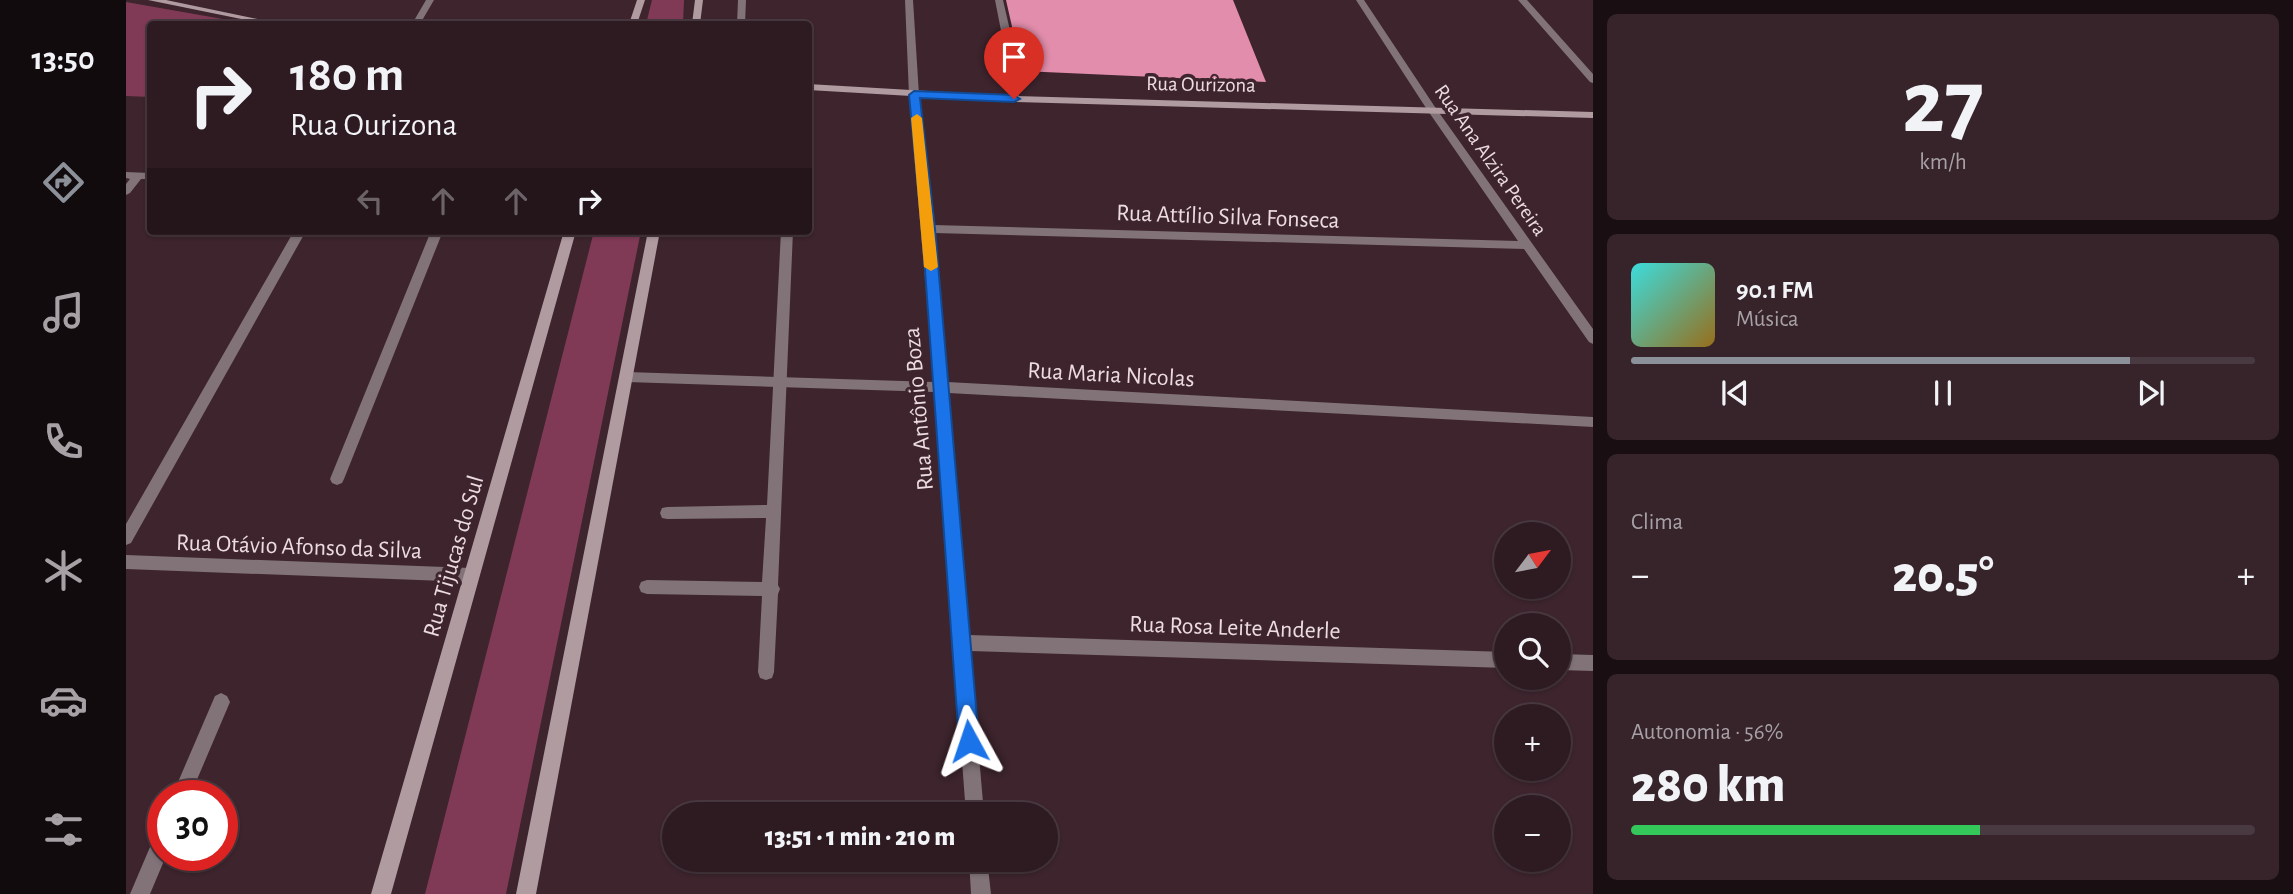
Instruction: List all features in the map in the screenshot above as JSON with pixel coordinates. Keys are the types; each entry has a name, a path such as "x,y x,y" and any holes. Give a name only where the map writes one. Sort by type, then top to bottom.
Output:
{"main road":[{"path":"152,0 260,21"},
{"path":"634,21 641,0"},
{"path":"696,21 699,0"},
{"name":"Rua Ourizona","path":"812,87 1014,99 1431,108 1593,115"},
{"name":"Rua Tijucas do Sul","path":"381,894 569,235"},
{"path":"526,894 653,235"}],"street":[{"path":"418,21 430,0"},
{"path":"738,21 742,0"},
{"name":"Rua Antônio Boza","path":"909,0 914,95 928,229 974,802"},
{"path":"999,0 1012,61 1014,99"},
{"name":"Rua Ana Alzira Pereira","path":"1360,0 1431,108 1593,339"},
{"path":"1522,0 1593,80"},
{"path":"126,191 132,175"},
{"name":"Rua Attílio Silva Fonseca","path":"928,229 1526,245"},
{"path":"126,538 298,235"},
{"path":"337,479 435,235"},
{"path":"766,672 787,235"},
{"name":"Rua Maria Nicolas","path":"627,377 941,387 1593,422"},
{"path":"667,513 775,511"},
{"name":"Rua Otávio Afonso da Silva","path":"126,562 471,575"},
{"path":"647,587 772,589"},
{"name":"Rua Rosa Leite Anderle","path":"961,643 1494,660"},
{"path":"1571,662 1593,663"},
{"path":"188,780 220,702"},
{"path":"140,894 150,871"},
{"path":"979,872 981,894"}],"shaded area":[{"path":"652,0 684,0 683,21 647,21"},
{"path":"126,2 234,21 147,21 147,97 126,96"},
{"path":"593,235 640,235 506,894 425,894"}],"building":[{"path":"1006,0 1233,0 1266,82 1022,71"}],"slow traffic":[{"path":"917,118 931,267"}],"route":[{"path":"969,741 928,229 914,95 1014,99"}]}
